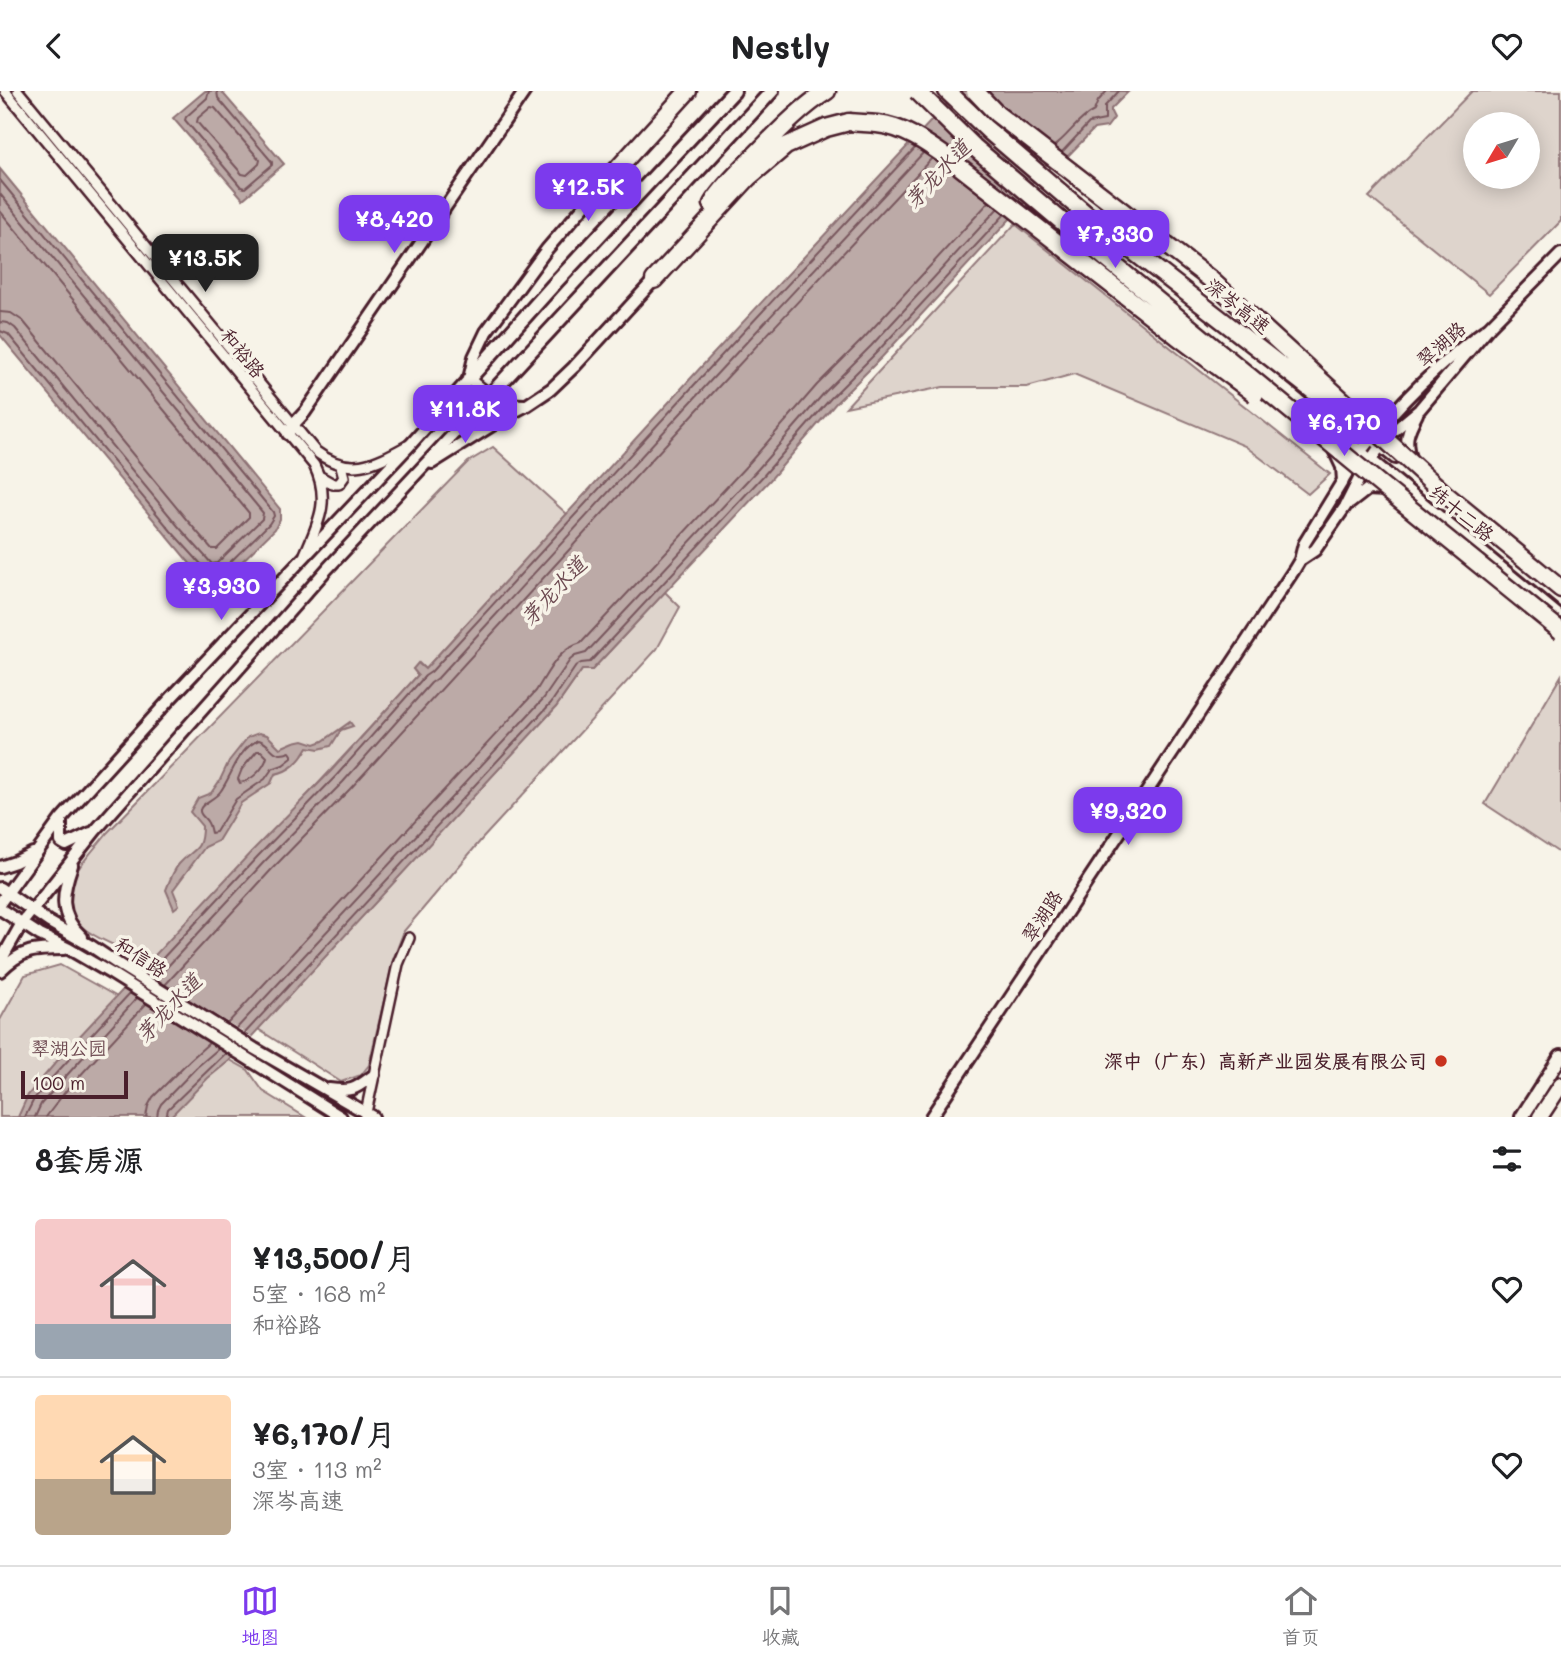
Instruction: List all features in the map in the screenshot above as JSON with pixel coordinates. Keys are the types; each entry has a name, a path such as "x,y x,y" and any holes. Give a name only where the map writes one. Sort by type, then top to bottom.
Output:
{"highway":[{"path":"591,198 688,91"},
{"path":"689,242 715,199 729,182 796,115 827,91"},
{"path":"917,91 974,147 1079,236 1561,631"},
{"name":"深岑高速","path":"947,91 989,131 1093,220 1444,493"},
{"path":"975,91 996,114 1210,279 1444,493 1561,591"},
{"path":"654,280 748,178 786,146 826,128 849,123 879,124 910,134 966,171 1177,336 1381,485"},
{"path":"1540,1117 1561,1085"}],"main road":[{"path":"469,379 734,91"},
{"path":"489,396 772,91"},
{"path":"1522,1117 1561,1056"}],"street":[{"name":"和裕路","path":"5,91 291,429 326,460 341,465"},
{"name":"和裕路","path":"18,91 291,429 314,465 322,484 323,507 305,556"},
{"path":"291,429 525,91"},
{"path":"701,127 726,91"},
{"path":"0,903 4,890 61,819 469,379 474,357 486,332 547,249 591,198"},
{"name":"纬十二路","path":"1104,240 1561,617"},
{"name":"翠湖路","path":"931,1117 1300,560 1304,544 1361,451 1395,430 1419,409 1489,327 1561,254"},
{"path":"1146,275 1157,264 1561,591"},
{"path":"417,471 551,389 654,280"},
{"name":"翠湖路","path":"1300,560 1315,550 1345,507 1370,461 1376,442 1401,406 1464,345 1489,327"},
{"path":"469,379 489,396 513,405 527,405"},
{"path":"1308,387 1368,421 1382,421 1401,406"},
{"path":"0,963 22,923 95,831 328,568 489,396"},
{"path":"1418,477 1406,446 1408,432 1419,409"},
{"path":"1322,419 1342,467 1343,481"},
{"path":"319,476 333,484 339,484 344,477 341,465 364,465 381,460 411,443"},
{"path":"1345,507 1367,489 1414,496"},
{"path":"61,819 61,842 66,845 95,831"},
{"path":"0,867 36,852"},
{"path":"75,856 64,890 65,915 74,929 91,946"},
{"name":"和信路","path":"4,890 49,922 91,946 115,969"},
{"name":"和信路","path":"0,909 40,935 115,969 252,1054 341,1117"},
{"path":"368,1116 398,964 409,938"},
{"path":"0,971 8,963 32,950 69,949"},
{"name":"和信路","path":"252,1054 326,1089 368,1116"},
{"path":"326,1089 355,1089 374,1075"}],"green space":[{"path":"1472,91 1561,91 1561,221 1489,294 1369,197"},
{"path":"1015,224 1330,474 1308,494 1245,446 1074,374 1027,387 943,387 846,407"},
{"path":"493,447 567,514 425,669 419,663 413,669 418,675 152,961 106,942 82,927 70,910 70,883 107,833 468,462"},
{"path":"665,592 680,607 657,649 482,839 404,931 394,957 369,1065 361,1075 341,1082 258,1029 556,707 582,670 592,670"},
{"path":"1561,676 1561,854 1485,804"},
{"name":"翠湖公园","path":"60,965 248,1070 263,1091 305,1117 0,1117 0,1020 25,975"}],"water":[{"path":"205,91 221,91 284,164 243,199 173,118"},
{"name":"茅龙水道","path":"959,91 1129,91 1111,109 1114,118 1107,127 1094,129 1066,158 1038,168 1036,180 1031,183 1029,197 1023,205 836,403 770,480 592,670 582,670 556,707 229,1061 208,1078 170,1117 18,1117 28,1095 63,1054 252,851 331,771 418,675 413,669 418,663 425,669 702,366"},
{"path":"0,169 280,509 280,519 275,529 223,580 209,581 202,577 0,335"},
{"path":"350,722 353,726 341,730 331,746 319,749 308,747 294,765 275,774 271,783 241,803 218,841 205,847 173,890 179,905 174,909 166,890 177,867 196,849 202,835 202,826 190,812 198,798 211,793 229,761 248,737 259,733 267,735 280,748 303,740 315,744"}],"pier":[{"path":"139,969 254,1038 236,1058 120,988"}],"place":[{"name":"深中（广东）高新产业园发展有限公司","path":"1441,1061"}]}
